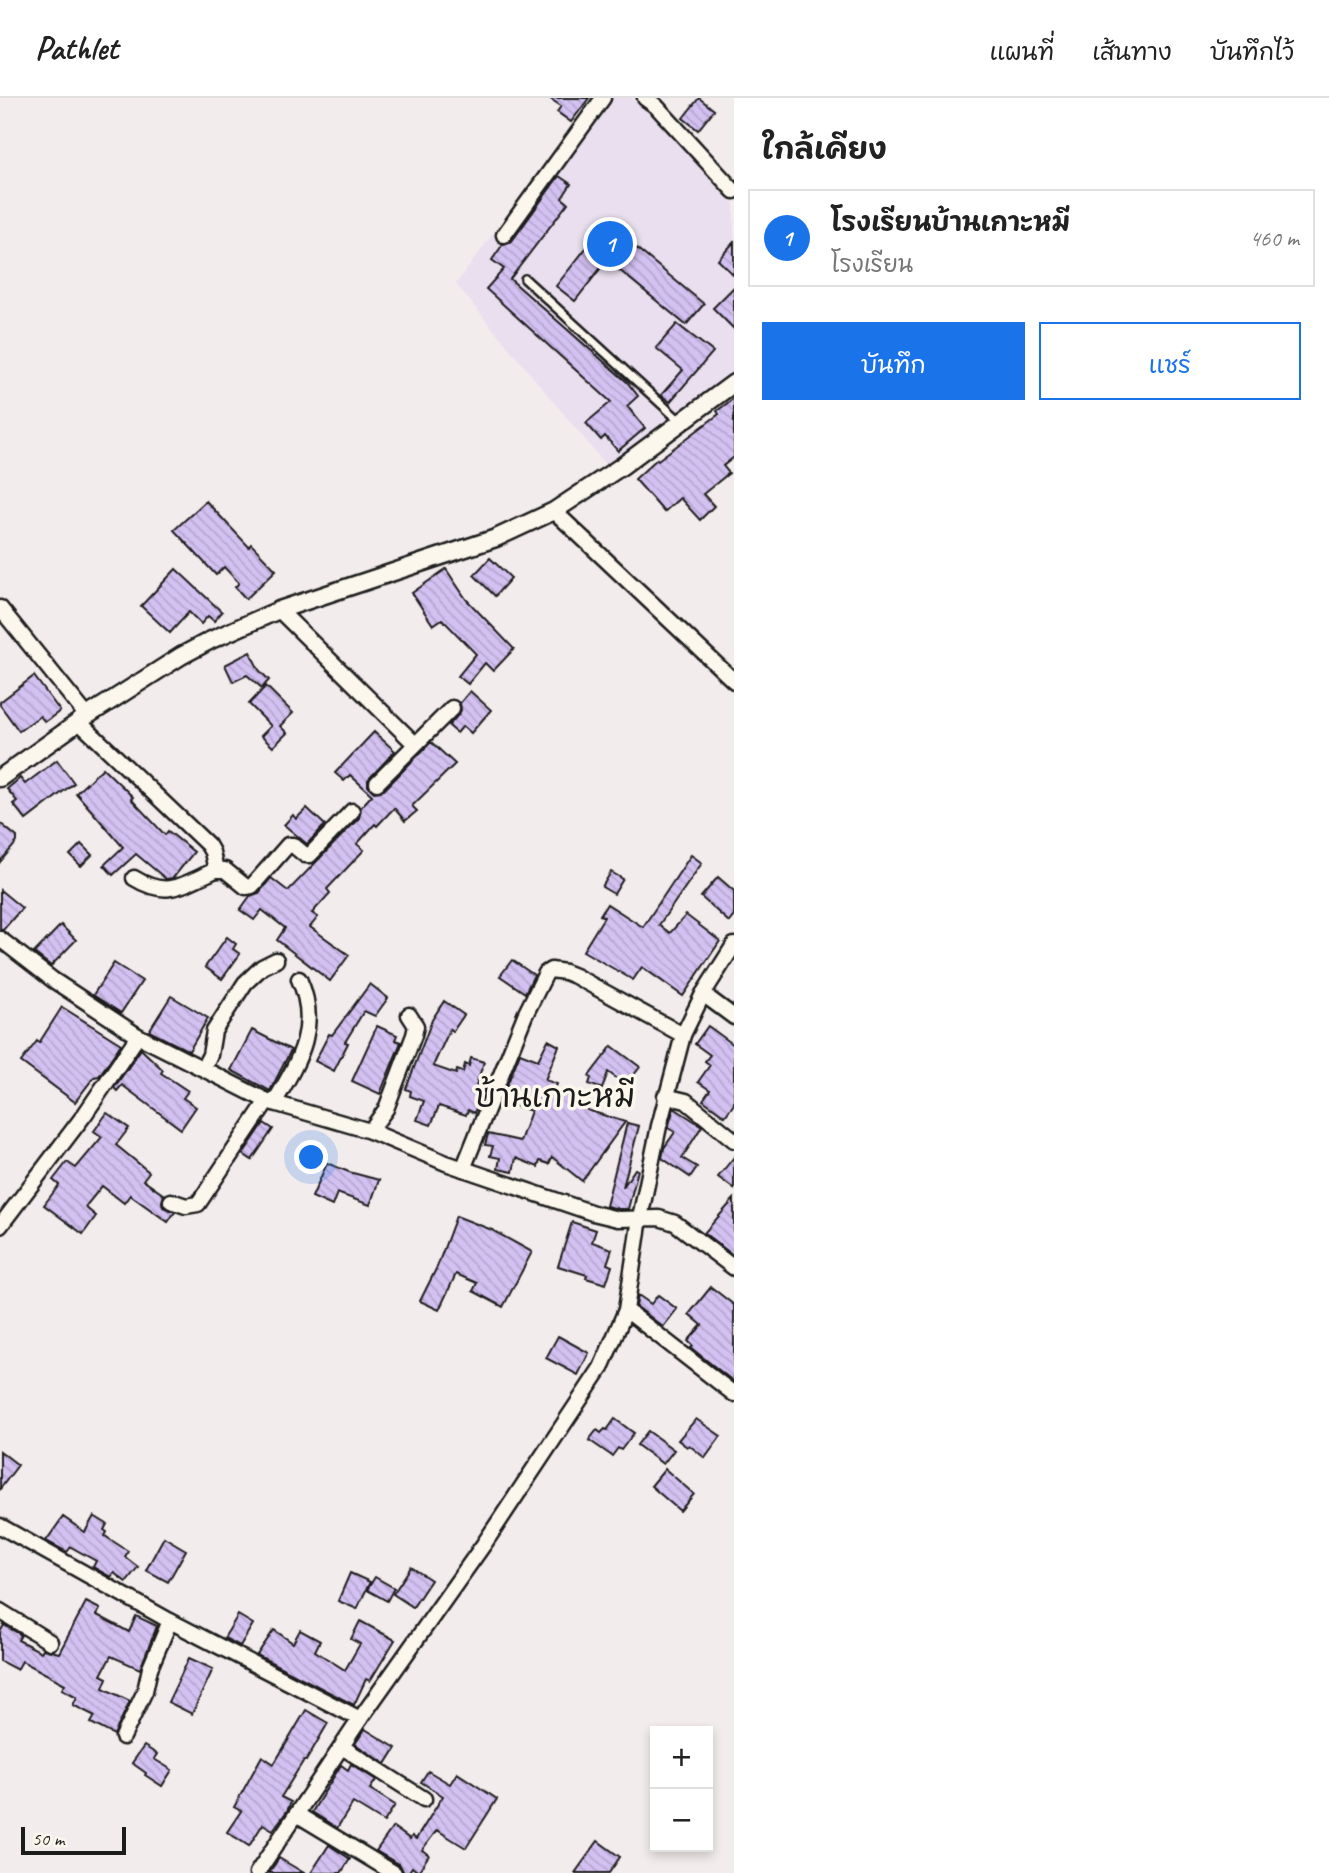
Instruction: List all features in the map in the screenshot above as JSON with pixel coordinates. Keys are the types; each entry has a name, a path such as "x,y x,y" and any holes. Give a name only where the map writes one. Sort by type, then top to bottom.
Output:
{"street":[{"path":"504,235 603,98"},
{"path":"645,98 656,106 734,191"},
{"path":"0,778 83,719 181,656 279,610 496,538 554,511 622,466 734,383"},
{"path":"554,511 734,681"},
{"path":"0,608 83,719 208,845 216,870"},
{"path":"279,610 415,744"},
{"path":"377,783 452,708"},
{"path":"134,878 150,887 167,890 216,870 225,870 249,887 282,849 293,845 309,855 352,811"},
{"path":"0,939 53,980 138,1036 271,1102 370,1131 463,1169 603,1215 618,1219 659,1218 674,1223 734,1268"},
{"path":"257,1873 594,1380 618,1332 625,1310 640,1218 666,1096 683,1035 703,994 734,945"},
{"path":"203,1068 210,1055 214,1031 245,983 262,967 276,960"},
{"path":"463,1169 525,1015 546,974 551,970 575,976 683,1035"},
{"path":"171,1201 193,1206 201,1201 298,1060 308,1028 309,1006 299,979"},
{"path":"703,994 734,1017"},
{"path":"370,1131 386,1109 414,1035 416,1026 409,1015"},
{"path":"0,1226 85,1114 138,1036"},
{"path":"666,1096 686,1101 734,1140"},
{"path":"625,1310 734,1394"},
{"path":"0,1526 170,1620 360,1719"},
{"path":"0,1611 50,1642"},
{"path":"123,1737 145,1691 150,1668 170,1620"},
{"path":"342,1747 424,1799"},
{"path":"298,1815 394,1873"}],"lane":[{"path":"526,279 680,421"}],"shaded area":[{"path":"593,98 631,98 652,114 734,204 734,372 610,470 456,284"}],"building":[{"path":"549,98 589,98 571,122 557,112 561,106"},
{"path":"699,98 714,110 698,130 683,118"},
{"path":"559,176 571,184 562,198 568,203 510,279 627,382 638,396 627,406 645,428 618,451 605,436 601,440 586,423 611,402 486,289 504,269 492,260 503,244 512,241"},
{"path":"606,223 704,304 686,325 607,260 575,301 556,286"},
{"path":"734,242 734,275 718,260"},
{"path":"734,287 734,329 713,308"},
{"path":"677,324 713,352 670,402 661,395 683,370 656,348"},
{"path":"734,398 734,457 723,466 729,473 703,494 714,506 700,520 680,498 664,512 635,479 657,459 719,414 717,411"},
{"path":"206,501 249,547 251,544 276,570 246,599 235,587 239,583 224,567 216,575 174,530"},
{"path":"490,558 511,578 495,596 474,575"},
{"path":"176,569 222,612 214,621 208,616 201,624 189,612 170,633 141,606"},
{"path":"446,569 466,599 514,649 493,671 485,663 468,684 458,676 476,654 442,619 433,625 412,593"},
{"path":"250,652 259,670 269,680 262,688 247,675 233,682 225,665"},
{"path":"34,676 60,711 45,722 40,716 19,731 0,702"},
{"path":"266,686 293,713 280,726 287,733 273,747 261,736 271,726 249,704"},
{"path":"470,691 491,710 471,733 463,726 457,733 449,726 461,710 460,703"},
{"path":"374,732 395,751 368,780 368,786 374,792 384,790 431,742 455,764 412,806 417,811 405,821 394,808 377,826 375,824 357,844 364,850 327,889 330,893 312,913 318,917 310,927 349,955 330,981 277,940 285,928 262,910 254,920 240,910 250,896 259,893 271,878 288,891 359,818 361,807 372,795 350,775 344,781 335,773"},
{"path":"57,760 74,783 26,820 13,804 17,801 7,789 20,778 25,784"},
{"path":"103,768 133,797 131,799 165,835 168,831 194,852 173,878 166,879 136,854 113,875 104,865 123,847 76,793"},
{"path":"307,808 325,825 307,844 284,825 293,815 296,819"},
{"path":"0,823 17,837 17,842 0,862"},
{"path":"81,844 92,855 81,866 70,855"},
{"path":"691,855 702,863 659,925 670,933 686,915 720,941 683,996 642,967 633,980 583,951 604,917 600,915 607,904 643,927"},
{"path":"611,872 623,879 614,894 602,887"},
{"path":"718,877 734,891 734,916 729,922 701,897"},
{"path":"0,890 22,908 3,930 0,930"},
{"path":"61,925 76,940 51,966 34,953"},
{"path":"227,937 236,944 233,949 240,954 222,979 205,967"},
{"path":"512,960 534,975 525,993 500,976"},
{"path":"114,963 142,981 121,1013 93,995"},
{"path":"370,984 388,998 375,1016 364,1011 345,1042 348,1043 334,1071 315,1061 329,1034 332,1035"},
{"path":"171,996 208,1018 189,1051 149,1031"},
{"path":"444,1001 464,1015 453,1031 450,1029 433,1066 456,1074 457,1070 463,1072 465,1064 469,1066 471,1058 484,1062 476,1085 485,1088 474,1113 468,1110 466,1115 439,1106 431,1125 417,1120 424,1101 410,1096 411,1091 406,1089 432,1020"},
{"path":"62,1007 121,1044 99,1076 94,1077 75,1102 21,1062 37,1041 39,1043"},
{"path":"377,1026 397,1035 395,1040 401,1042 380,1094 352,1081"},
{"path":"708,1026 734,1045 734,1104 725,1116 703,1100 710,1090 698,1082 710,1065 705,1061 710,1055 695,1044"},
{"path":"252,1030 291,1050 270,1091 231,1070"},
{"path":"548,1040 559,1046 545,1080 557,1084 554,1091 589,1101 587,1110 625,1122 582,1181 552,1157 549,1164 540,1161 538,1167 516,1158 513,1172 498,1169 500,1158 490,1156 493,1146 485,1145 488,1134 520,1141 531,1111 511,1104 509,1109 499,1105 520,1053 538,1060"},
{"path":"612,1046 640,1067 626,1085 608,1072 602,1089 589,1084 589,1076"},
{"path":"141,1049 163,1070 161,1073 188,1091 183,1098 196,1107 181,1129 122,1085 117,1091 114,1088"},
{"path":"674,1108 702,1126 682,1158 697,1167 690,1177 662,1158 664,1148 675,1132 668,1128"},
{"path":"107,1113 129,1128 116,1145 149,1172 143,1180 164,1195 163,1207 175,1212 168,1222 130,1195 124,1203 102,1186 85,1207 96,1216 83,1234 44,1205 59,1185 53,1180 67,1162 76,1168 102,1137 94,1131"},
{"path":"264,1123 273,1129 252,1160 243,1154"},
{"path":"627,1123 639,1126 623,1187 635,1169 638,1170 628,1209 619,1209 606,1206"},
{"path":"734,1157 734,1189 718,1177"},
{"path":"327,1163 379,1180 370,1205 337,1193 332,1206 312,1197"},
{"path":"734,1199 734,1256 704,1233"},
{"path":"456,1216 492,1230 532,1252 503,1307 473,1291 477,1283 456,1274 439,1310 420,1301 437,1267"},
{"path":"572,1222 596,1230 592,1242 612,1249 607,1264 612,1266 606,1284 558,1266"},
{"path":"711,1287 734,1305 734,1382 691,1348 693,1346 688,1341 702,1325 689,1314"},
{"path":"638,1295 651,1304 658,1295 677,1309 663,1327 636,1306"},
{"path":"558,1336 589,1353 578,1375 546,1358"},
{"path":"615,1419 634,1433 621,1450 618,1448 612,1456 589,1440 597,1430 601,1433 607,1430"},
{"path":"696,1419 721,1436 705,1458 678,1440"},
{"path":"648,1431 674,1450 663,1464 637,1445"},
{"path":"0,1451 18,1465 0,1489"},
{"path":"665,1469 694,1494 680,1511 651,1486"},
{"path":"94,1516 107,1524 105,1536 128,1551 125,1557 138,1567 126,1582 114,1573 111,1577 93,1567 96,1561 71,1547 67,1552 46,1541 63,1517 85,1532"},
{"path":"164,1537 186,1550 168,1582 146,1570"},
{"path":"411,1567 431,1580 413,1607 393,1594"},
{"path":"350,1573 370,1582 357,1609 338,1601"},
{"path":"375,1577 394,1588 387,1601 367,1590"},
{"path":"86,1602 100,1609 97,1615 129,1632 136,1616 157,1626 140,1669 111,1656 101,1675 107,1678 103,1688 130,1701 114,1735 91,1723 95,1716 73,1705 77,1697 62,1689 65,1684 22,1661 17,1670 0,1661 0,1632 4,1625 21,1635 18,1640 41,1652 43,1649 59,1653"},
{"path":"238,1615 253,1624 240,1646 224,1638"},
{"path":"360,1621 395,1640 370,1681 366,1679 354,1705 257,1655 274,1630 293,1643 300,1630 320,1641 315,1651 345,1670 360,1644 351,1639"},
{"path":"189,1658 213,1669 192,1714 168,1702"},
{"path":"306,1710 328,1723 281,1797 291,1802 287,1811 273,1830 263,1824 249,1846 227,1832 241,1811 234,1807 262,1756 274,1764"},
{"path":"365,1729 396,1748 386,1764 355,1744"},
{"path":"144,1746 157,1754 154,1759 172,1770 162,1786 132,1763"},
{"path":"351,1764 376,1780 370,1789 395,1805 384,1822 353,1803 337,1828 312,1812 341,1765 348,1770"},
{"path":"428,1771 450,1784 457,1773 497,1799 466,1848 437,1830 422,1850 429,1855 418,1872 412,1867 408,1873 404,1873 400,1865 376,1851 393,1827 410,1839 412,1836 416,1839 443,1796 421,1782"},
{"path":"598,1841 620,1857 609,1873 575,1873"},
{"path":"329,1845 350,1859 341,1873 311,1873"},
{"path":"279,1858 304,1873 269,1873"}],"place":[{"name":"โรงเรียนบ้านเกาะหมี","path":"610,244"}],"district":[{"name":"บ้านเกาะหมี","path":"555,1096"}]}
